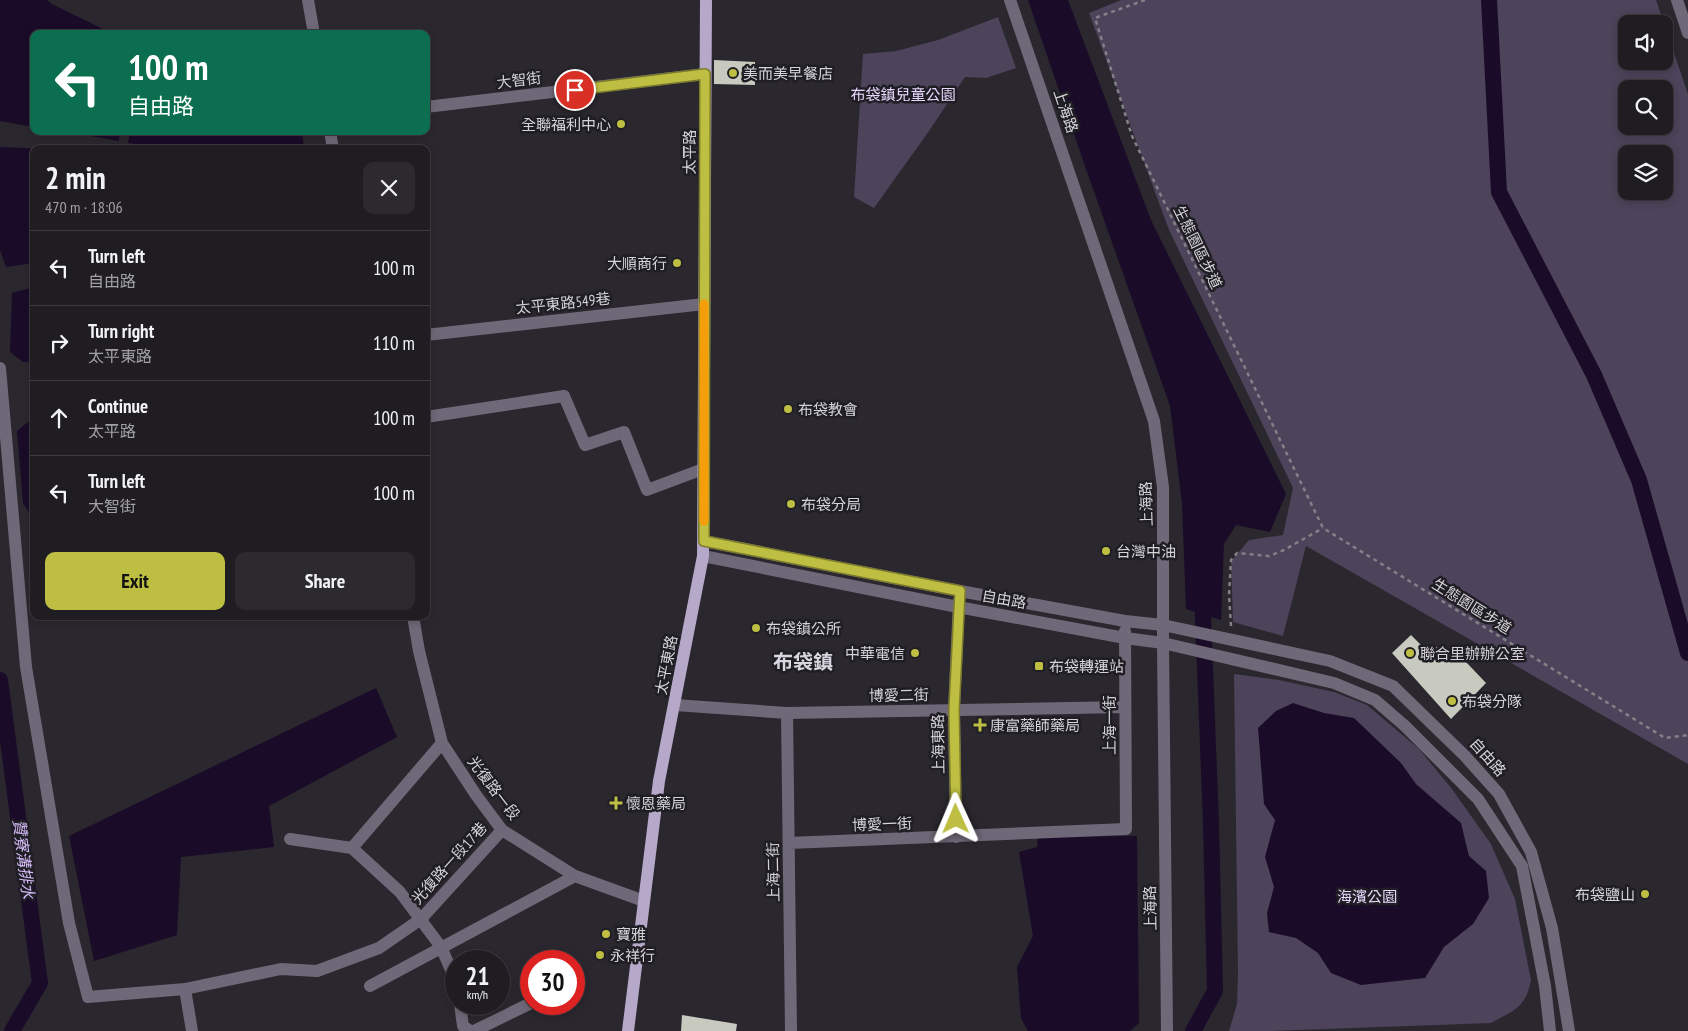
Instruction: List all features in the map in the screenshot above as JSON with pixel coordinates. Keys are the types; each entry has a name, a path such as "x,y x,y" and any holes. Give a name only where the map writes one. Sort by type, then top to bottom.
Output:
{"main road":[{"name":"太平路","path":"704,304 706,0"},
{"name":"太平東路","path":"628,1031 659,780 703,556 704,304"}],"street":[{"path":"308,0 313,30"},
{"name":"上海路","path":"1010,0 1154,421 1163,487 1167,1031"},
{"path":"1677,0 1688,33"},
{"name":"大智街","path":"430,108 705,74"},
{"name":"太平東路549巷","path":"430,335 704,304"},
{"name":"光復路一段17巷","path":"0,368 26,667 69,923 88,997 185,989 281,969 317,971 379,948 421,919 502,830"},
{"path":"430,416 564,396 585,445 624,432 647,490 703,469"},
{"name":"自由路","path":"704,541 960,591 1125,621 1163,625 1330,661 1393,686 1465,756 1499,794 1531,852 1552,928 1569,1031"},
{"name":"自由路","path":"703,556 958,607 1125,638 1163,643 1334,683 1375,700 1405,726 1478,799 1522,866 1546,986 1550,1031"},
{"name":"上海東路","path":"956,837 954,710 960,591"},
{"name":"光復路一段","path":"414,620 419,651 442,743 476,795 502,830 575,876 644,901"},
{"name":"上海一街","path":"1125,621 1126,829"},
{"name":"博愛二街","path":"675,705 787,713 1125,707"},
{"name":"上海二街","path":"787,713 791,1031"},
{"path":"352,848 442,743"},
{"name":"博愛一街","path":"788,843 1126,829"},
{"path":"290,839 352,848 400,892 441,947 445,956"},
{"path":"370,986 575,876"},
{"path":"185,989 192,1031"},
{"path":"462,1015 464,1026 472,1031 520,1008"}],"path":[{"name":"生態園區步道","path":"1145,0 1095,18 1132,136 1323,528 1665,738 1688,735"},
{"path":"1232,640 1229,595 1231,560 1237,553 1269,556 1284,550 1323,528"}],"green space":[{"path":"1121,0 1656,0 1661,15 1618,15 1618,70 1673,70 1673,50 1688,94 1688,764 1306,546 1283,636 1233,622 1231,561 1249,540 1283,535 1293,488 1169,230 1089,13"},
{"name":"布袋鎮兒童公園","path":"998,17 1016,68 986,78 965,77 874,208 854,197 863,54 896,51 938,40"},
{"name":"海濱公園","path":"1234,674 1279,680 1334,692 1367,705 1419,749 1452,789 1491,844 1515,899 1531,980 1526,997 1522,1003 1491,1023 1229,1031 1237,1004 1238,973"}],"shaded area":[{"path":"0,0 47,0 105,30 30,30 30,126 0,121"},
{"path":"1028,0 1068,0 1151,220 1286,494 1270,532 1236,525 1224,544 1221,620 1186,609 1182,503 1170,406"},
{"path":"85,135 120,135 119,141"},
{"path":"129,135 302,135 304,145 143,145 128,143"},
{"path":"0,147 30,148 30,264 6,267 0,250"},
{"path":"30,288 30,362 23,362 10,352 12,293"},
{"path":"30,422 30,514 23,503 17,431"},
{"path":"376,688 397,737 269,806 274,847 181,857 177,935 94,961 69,836"},
{"path":"1293,703 1324,713 1354,718 1401,763 1416,784 1461,823 1469,856 1486,871 1489,898 1473,924 1444,947 1425,978 1361,985 1331,973 1318,953 1296,938 1269,932 1267,913 1274,887 1265,857 1275,820 1264,804 1258,728 1276,711"},
{"path":"1137,836 1139,1023 1130,1031 1028,1031 1021,1018 1017,967 1033,936 1019,852 1037,847 1038,837"}],"building":[{"name":"美而美早餐店","path":"714,60 755,62 755,85 714,84"},
{"name":"布袋分隊","path":"1411,635 1428,652 1436,647 1467,663 1486,683 1451,719 1392,653"},
{"path":"682,1015 737,1024 736,1031 681,1031"}],"waterway":[{"path":"1489,0 1499,192 1594,375 1639,480 1688,653"},
{"path":"1193,1031 1215,991 1202,591"},
{"name":"贊寮溝排水","path":"0,680 40,983 12,1031"}],"slow traffic":[{"path":"704,304 704,521"}],"place":[{"name":"美而美早餐店","path":"733,73"},
{"name":"全聯福利中心","path":"621,124"},
{"name":"大順商行","path":"677,263"},
{"name":"布袋教會","path":"788,409"},
{"name":"布袋分局","path":"791,504"},
{"name":"台灣中油","path":"1106,551"},
{"name":"布袋鎮公所","path":"756,628"},
{"name":"中華電信","path":"915,653"},
{"name":"聯合里辦辦公室","path":"1410,653"},
{"name":"布袋轉運站","path":"1039,666"},
{"name":"布袋分隊","path":"1452,701"},
{"name":"康富藥師藥局","path":"980,725"},
{"name":"懷恩藥局","path":"616,803"},
{"name":"布袋鹽山","path":"1645,894"},
{"name":"寶雅","path":"606,934"},
{"name":"永祥行","path":"600,955"}],"district":[{"name":"布袋鎮","path":"803,662"}],"route":[{"path":"575,90 705,74 704,541 960,591 954,710 956,819"}]}
